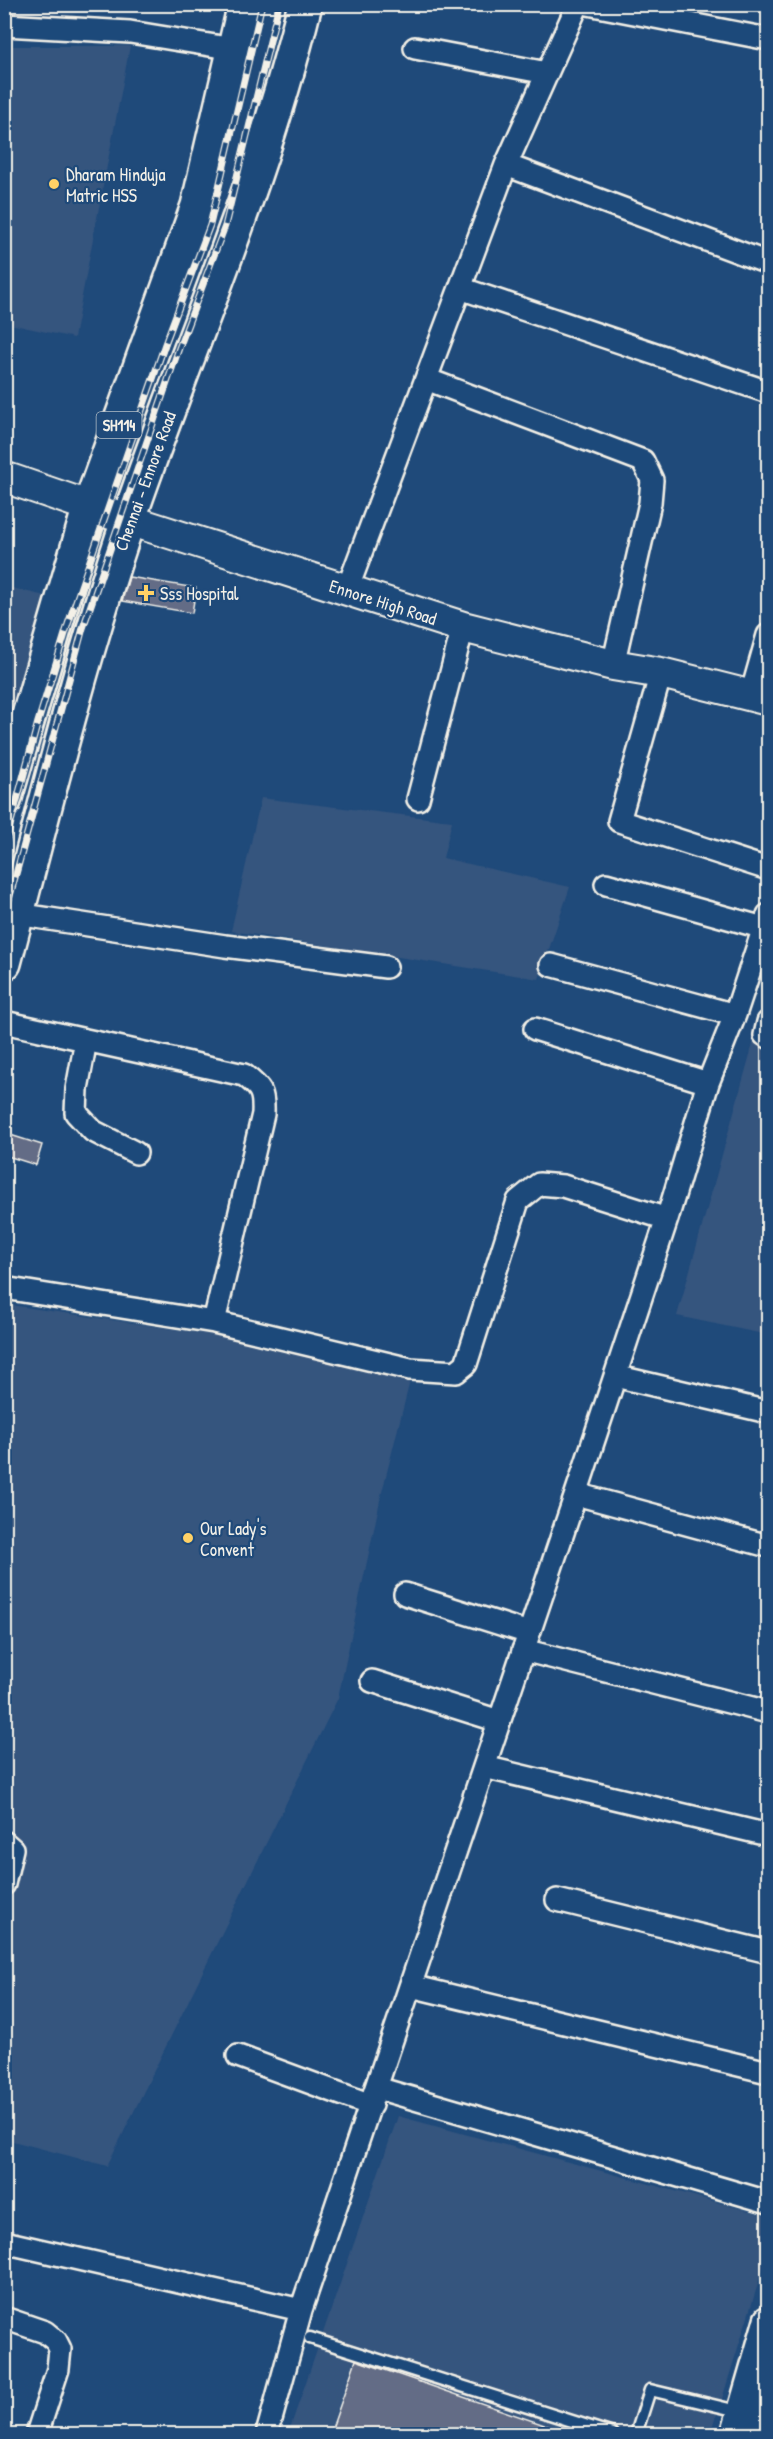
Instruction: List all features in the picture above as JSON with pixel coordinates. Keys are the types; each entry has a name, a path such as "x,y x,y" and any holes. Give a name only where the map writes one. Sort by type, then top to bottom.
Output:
{"main road":[{"name":"SH114","path":"4,801 90,506 198,206 245,4"},
{"name":"Chennai - Ennore Road","path":"4,963 68,718 129,520 211,298 292,60 305,4"},
{"name":"Ennore High Road","path":"4,477 129,520 463,627 613,665 661,673 760,698"},
{"path":"744,2427 768,2389"}],"street":[{"path":"347,590 506,165 578,4"},
{"path":"588,4 768,39"},
{"path":"4,25 130,32 234,50"},
{"path":"415,48 547,73"},
{"path":"506,165 768,263"},
{"path":"460,288 768,392"},
{"path":"426,379 643,461 652,480 650,503 613,665"},
{"path":"418,799 463,627"},
{"path":"760,698 768,636"},
{"path":"661,673 619,822 768,869"},
{"path":"267,2434 301,2310 576,1494 667,1219 708,1083 735,1015 766,921 606,884"},
{"path":"17,914 387,968"},
{"path":"551,965 735,1015"},
{"path":"4,1022 244,1075 257,1085 264,1097 263,1114 214,1322"},
{"path":"768,1022 765,1035 768,1037"},
{"path":"535,1029 708,1083"},
{"path":"86,1040 77,1089 76,1113 93,1131 136,1153"},
{"path":"4,1288 214,1322 410,1369 456,1372 466,1364 518,1202 527,1192 539,1184 563,1186 667,1219"},
{"path":"615,1376 768,1412"},
{"path":"576,1494 768,1546"},
{"path":"405,1593 526,1642 768,1712"},
{"path":"372,1681 499,1721"},
{"path":"484,1767 768,1835"},
{"path":"4,1842 12,1849 4,1884"},
{"path":"557,1900 768,1952"},
{"path":"411,1986 768,2072"},
{"path":"238,2056 374,2096 768,2202"},
{"path":"4,2242 301,2310"},
{"path":"4,2318 45,2332 56,2341 60,2349 58,2369 37,2434"},
{"path":"744,2427 768,2320"}],"lane":[{"path":"310,2338 613,2434"},
{"path":"636,2434 650,2390 744,2427"}],"shaded area":[{"name":"Dharam Hinduja Matric HSS","path":"5,46 130,46 74,338 5,323"},
{"path":"4,586 45,596 7,738 4,737"},
{"path":"261,798 452,821 443,858 570,887 539,979 231,931"},
{"path":"768,990 768,1335 677,1316"},
{"path":"4,1304 235,1338 410,1381 381,1496 338,1698 107,2166 5,2139 5,1916 22,1842 4,1836"},
{"path":"398,2116 768,2216 768,2252 711,2434 288,2434"}],"building":[{"path":"129,577 196,588 192,613 122,601"},
{"path":"4,1133 42,1145 36,1165 4,1155"},
{"path":"356,2360 565,2432 565,2434 330,2434"}],"railway":[{"path":"4,848 38,722 68,624 165,344 210,225 262,4"},
{"path":"4,918 83,628 179,348 225,226 279,4"}],"place":[{"name":"Dharam Hinduja Matric HSS","path":"54,184"},
{"name":"Sss Hospital","path":"146,593"},
{"name":"Our Lady's Convent","path":"188,1538"}]}
